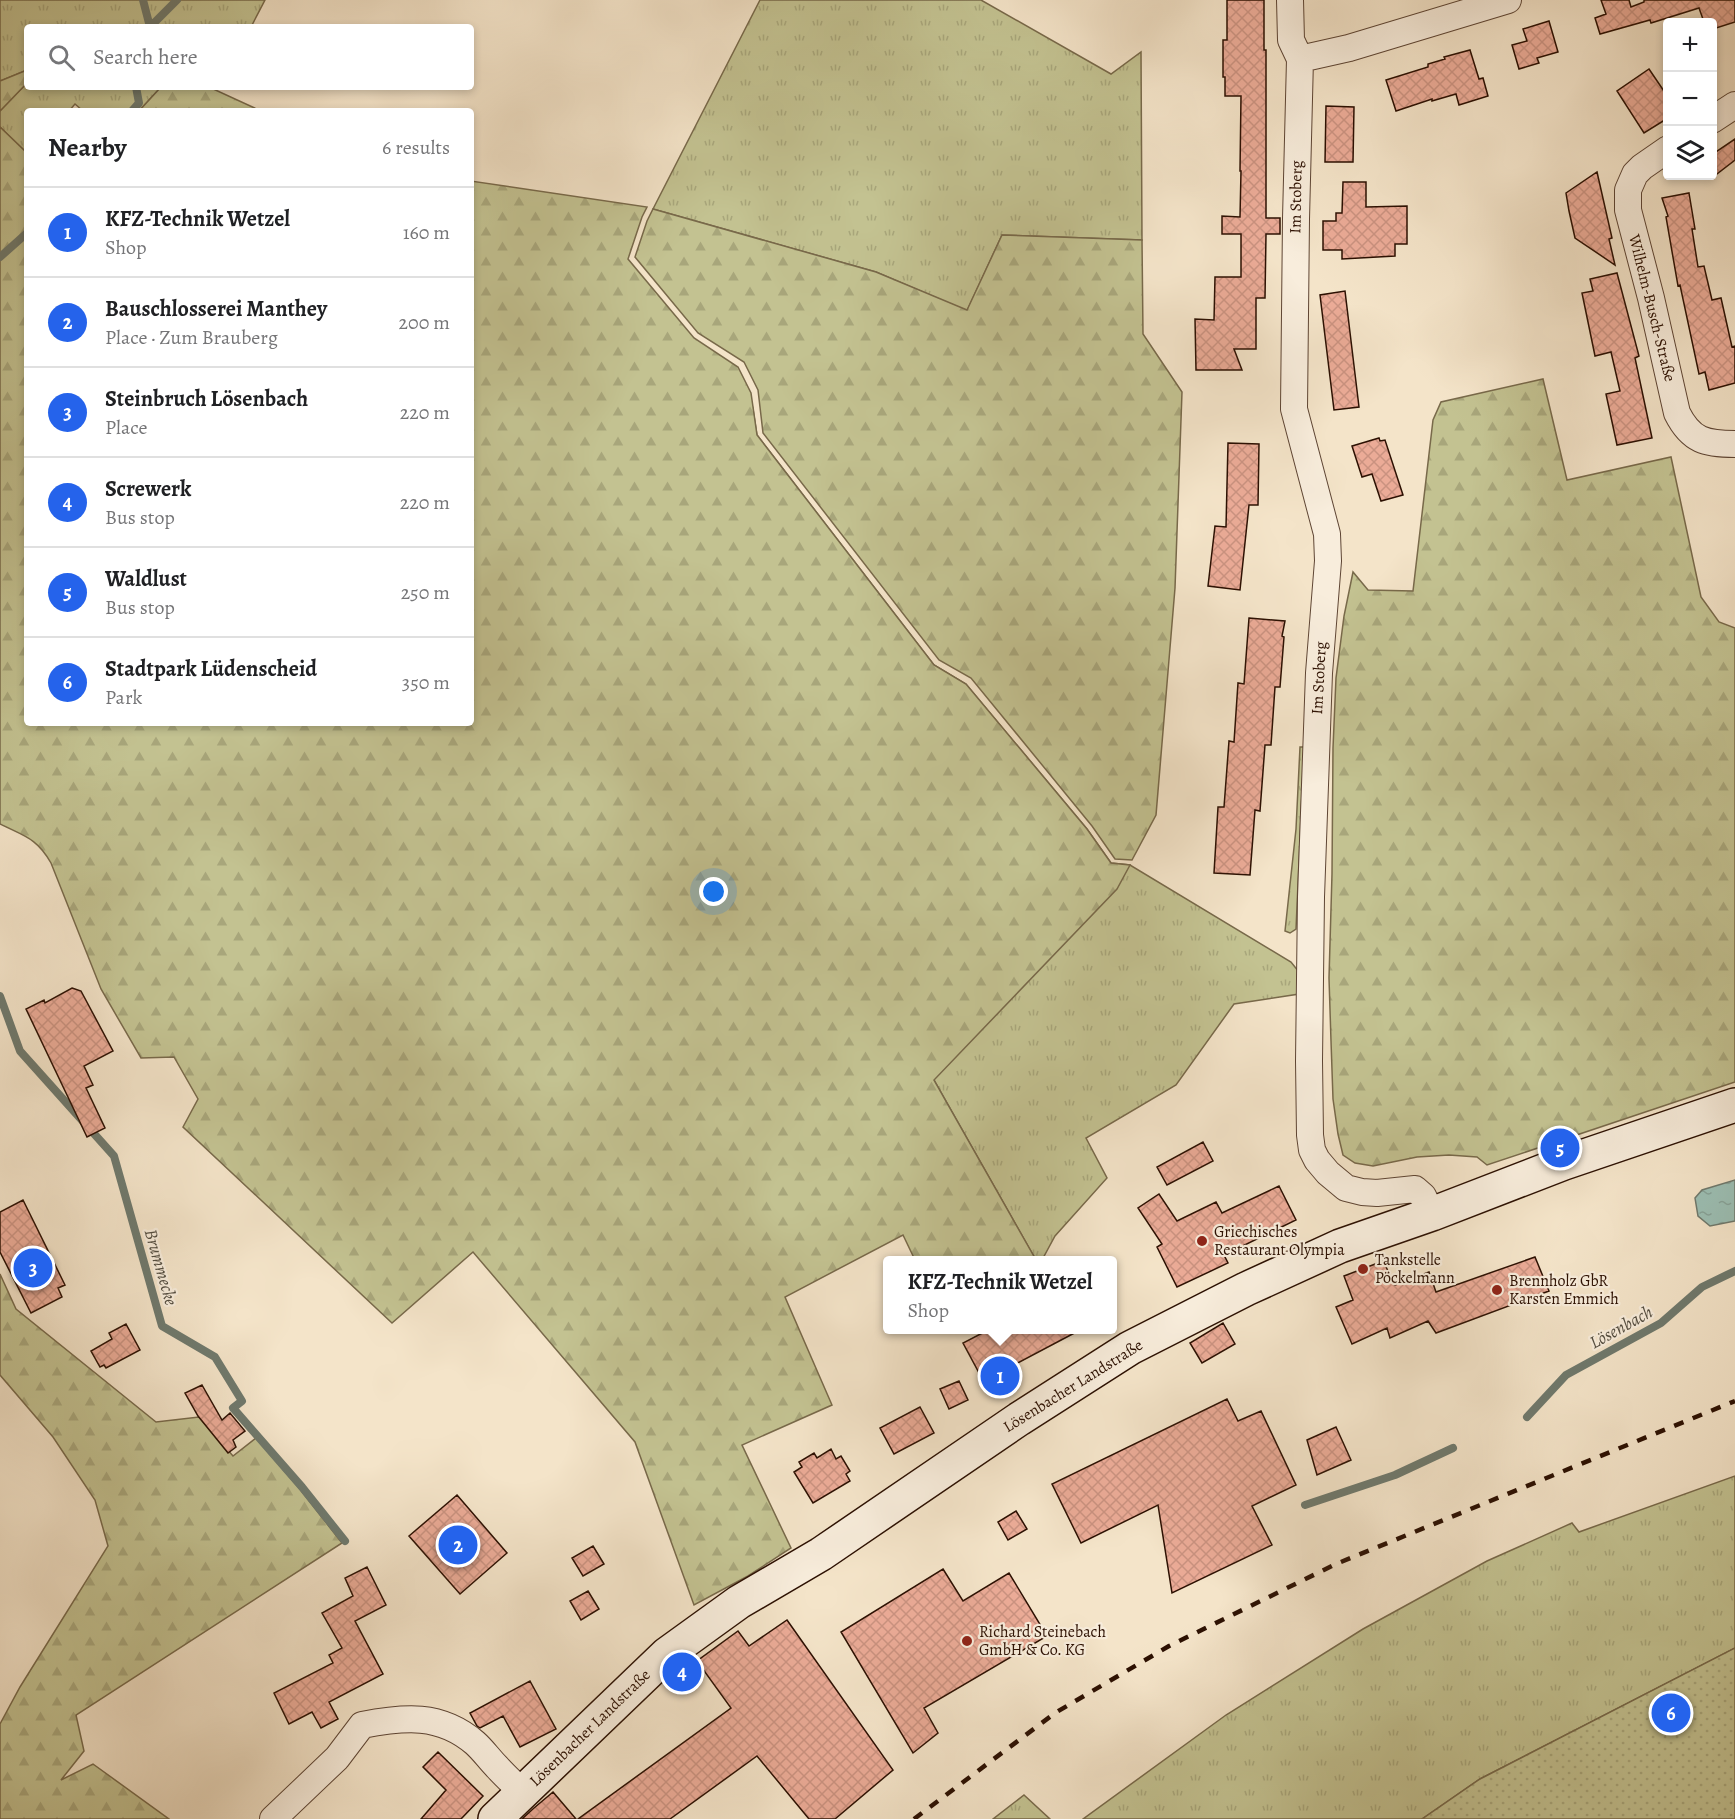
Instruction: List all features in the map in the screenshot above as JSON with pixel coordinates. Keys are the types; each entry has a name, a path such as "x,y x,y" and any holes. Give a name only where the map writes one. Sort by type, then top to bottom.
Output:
{"main road":[{"name":"Lösenbacher Landstraße","path":"497,1818 667,1654 739,1602 821,1554 1130,1348 1246,1289 1340,1246 1432,1214 1564,1163 1735,1105"}],"street":[{"name":"Im Stoberg","path":"1290,0 1291,40 1300,60 1294,410 1327,534 1328,561 1319,673 1311,897 1310,1135 1312,1150 1317,1160 1346,1188 1377,1193 1415,1189 1423,1196 1432,1214"},
{"path":"1300,60 1349,48 1508,0"},
{"path":"1717,117 1735,105"},
{"name":"Wilhelm-Busch-Straße","path":"1663,152 1635,174 1628,190 1628,210 1677,413 1683,425 1698,439 1714,444 1735,444"},
{"path":"273,1819 337,1758 362,1725 390,1720 424,1720 451,1727 475,1743 523,1793"}],"green space":[{"path":"0,0 265,0 253,24 24,24 24,71 0,81"},
{"path":"760,0 981,0 1111,74 1141,52 1142,240 1002,235 967,311 876,272 653,209"},
{"path":"24,71 24,86 0,111 0,81"},
{"path":"24,86 24,90 158,90 142,108 80,108 75,104 72,108 24,108 24,150 0,127 0,111"},
{"path":"158,90 216,90 254,108 142,108"},
{"path":"0,127 24,150 24,726 474,726 474,181 647,207 628,259 694,338 738,367 751,393 757,435 934,665 966,684 1087,829 1111,863 1130,865 1117,889 934,1080 1034,1256 913,1256 903,1235 785,1297 832,1405 742,1445 791,1548 748,1576 694,1605 635,1442 473,1252 392,1323 183,1127 198,1099 174,1057 141,1058 101,989 51,863 35,843 0,824"},
{"path":"653,209 876,272 967,310 1002,235 1142,240 1143,334 1182,392 1175,588 1156,815 1132,860 1115,859 1092,826 971,678 939,660 763,433 758,390 744,362 698,333 635,257"},
{"path":"1543,379 1567,480 1671,457 1701,597 1719,622 1735,628 1735,1082 1487,1165 1477,1157 1449,1155 1417,1157 1373,1166 1355,1163 1343,1155 1333,1099 1329,978 1336,678 1344,616 1353,572 1368,590 1413,591 1433,420 1441,402"},
{"path":"753,409 757,435 934,665 966,684 1087,829 1111,863 1130,865 1291,962 1299,972 1299,994 1234,1004 1176,1085 1086,1138 1107,1178 1055,1236 1044,1256 1034,1256 934,1080 485,1037"},
{"path":"1300,747 1304,747 1296,929 1290,933 1285,931 1296,829"},
{"path":"0,1274 16,1309 156,1422 199,1417 233,1456 256,1438 342,1543 76,1715 84,1751 61,1780 93,1764 169,1819 0,1819 0,1724 20,1687 108,1546 95,1500 53,1437 0,1375"},
{"path":"1735,1476 1735,1648 1480,1779 1422,1819 1083,1819 1226,1715 1363,1629 1487,1561 1572,1523 1579,1532"},
{"path":"1735,1648 1735,1819 1422,1819 1480,1779"},
{"path":"1024,1795 1050,1819 993,1819"}],"water":[{"path":"1735,1180 1735,1221 1710,1226 1698,1216 1695,1198 1702,1190"}],"building":[{"path":"1227,0 1264,0 1266,218 1280,218 1280,234 1266,234 1265,298 1256,298 1256,349 1234,349 1242,370 1196,370 1195,319 1214,320 1215,277 1241,277 1241,234 1222,234 1222,216 1240,217 1241,171 1241,96 1225,96 1225,77 1223,77 1223,40 1227,40"},
{"path":"1601,0 1629,0 1631,7 1644,0 1735,0 1735,22 1717,28 1717,18 1703,18 1699,8 1651,23 1650,20 1600,34 1595,18 1606,14"},
{"path":"1549,21 1558,52 1537,58 1539,63 1519,69 1512,45 1527,41 1523,29"},
{"path":"1470,50 1479,79 1483,78 1488,96 1459,105 1456,94 1396,111 1386,80 1428,67 1428,64 1445,59 1444,57"},
{"path":"1649,69 1663,90 1663,121 1644,133 1617,91"},
{"path":"1326,106 1354,107 1353,162 1325,162"},
{"path":"1735,139 1735,160 1717,174 1717,151"},
{"path":"1597,172 1612,238 1609,239 1615,265 1575,238 1569,211 1566,193"},
{"path":"1343,182 1366,182 1366,207 1407,206 1407,244 1395,244 1395,256 1342,259 1342,250 1323,250 1323,221 1336,221 1336,213 1342,213"},
{"path":"1689,193 1698,267 1704,266 1712,300 1721,298 1732,347 1735,346 1735,383 1709,390 1705,372 1699,374 1680,285 1678,286 1666,217 1668,216 1662,198"},
{"path":"1617,273 1639,356 1635,358 1652,438 1617,445 1606,394 1620,391 1611,352 1595,356 1582,293 1593,291 1590,279"},
{"path":"1345,291 1359,407 1334,410 1320,295"},
{"path":"1379,438 1380,441 1385,440 1403,495 1381,501 1372,474 1362,477 1352,446"},
{"path":"1228,443 1259,444 1258,505 1249,505 1240,590 1208,586 1215,526 1226,527"},
{"path":"1249,618 1285,621 1282,636 1284,637 1280,687 1275,687 1271,745 1265,745 1260,811 1255,810 1250,875 1214,873 1218,807 1224,807 1229,741 1234,742 1238,683 1244,684"},
{"path":"72,988 81,991 113,1051 84,1066 93,1085 86,1088 105,1128 87,1137 26,1009 44,1000 45,1003"},
{"path":"1203,1142 1213,1161 1167,1185 1157,1167"},
{"path":"1279,1186 1296,1220 1224,1255 1228,1263 1177,1287 1157,1247 1162,1244 1138,1208 1159,1194 1177,1221 1216,1202 1222,1213"},
{"path":"23,1200 65,1285 58,1288 62,1297 31,1313 0,1252 0,1212"},
{"path":"1535,1257 1549,1291 1436,1333 1428,1321 1390,1338 1387,1328 1352,1344 1336,1307 1353,1300 1344,1276 1383,1261 1395,1285 1429,1272 1436,1292"},
{"path":"1223,1323 1235,1344 1202,1363 1190,1343"},
{"path":"126,1324 140,1350 106,1368 104,1365 100,1367 91,1351 112,1339 109,1333"},
{"path":"980,1334 1073,1334 1014,1365 1015,1368 985,1384 963,1343"},
{"path":"959,1381 968,1400 949,1409 940,1389"},
{"path":"202,1385 222,1420 230,1413 245,1431 233,1440 236,1447 228,1453 198,1416 185,1393"},
{"path":"1227,1399 1238,1421 1261,1411 1296,1485 1252,1506 1272,1545 1172,1593 1158,1505 1081,1543 1052,1484"},
{"path":"920,1407 934,1433 894,1454 880,1428"},
{"path":"1336,1427 1351,1460 1317,1475 1307,1440"},
{"path":"831,1449 836,1459 841,1456 850,1471 846,1474 850,1481 813,1503 794,1472 802,1467 799,1462 814,1453 817,1458"},
{"path":"457,1495 507,1553 460,1594 409,1536"},
{"path":"1016,1511 1027,1529 1008,1540 998,1522"},
{"path":"593,1546 604,1564 583,1576 572,1558"},
{"path":"367,1567 386,1605 355,1621 383,1674 329,1702 338,1719 321,1728 312,1712 289,1724 274,1693 333,1663 329,1655 342,1648 322,1613 353,1596 345,1578"},
{"path":"943,1569 963,1601 1009,1573 1047,1636 924,1708 938,1733 913,1753 841,1632"},
{"path":"588,1591 599,1609 581,1620 570,1601"},
{"path":"787,1620 893,1770 835,1819 809,1819 757,1756 670,1819 578,1819 731,1708 697,1661 738,1631 749,1646"},
{"path":"530,1681 556,1729 520,1747 503,1716 480,1728 477,1726 470,1713"},
{"path":"438,1752 483,1796 461,1819 421,1819 446,1790 423,1767"},
{"path":"553,1792 576,1819 522,1819 534,1808"}],"waterway":[{"path":"143,0 149,24"},
{"name":"Brummecke","path":"153,24 177,0"},
{"name":"Brummecke","path":"135,108 139,103 137,90"},
{"name":"Brummecke","path":"0,257 24,236"},
{"name":"Brummecke","path":"0,996 20,1051 114,1156 162,1326 215,1357 242,1401 233,1408 302,1487 345,1541"},
{"name":"Lösenbach","path":"1527,1417 1566,1375 1661,1323 1702,1287 1735,1271"},
{"name":"Lösenbach","path":"1305,1505 1395,1475 1453,1448"}],"railway":[{"path":"914,1819 1055,1713 1169,1646 1336,1564 1735,1401"}],"place":[{"name":"Waldlust","path":"1560,1148"},
{"name":"Griechisches Restaurant Olympia","path":"1202,1241"},
{"name":"Steinbruch Lösenbach","path":"33,1268"},
{"name":"Tankstelle Pöckelmann","path":"1363,1269"},
{"name":"Brennholz GbR Karsten Emmich","path":"1497,1290"},
{"name":"KFZ-Technik Wetzel","path":"1000,1376"},
{"name":"Bauschlosserei Manthey","path":"458,1545"},
{"name":"Richard Steinebach GmbH & Co. KG","path":"967,1641"},
{"name":"Screwerk","path":"682,1672"},
{"name":"Stadtpark Lüdenscheid","path":"1671,1713"}]}
